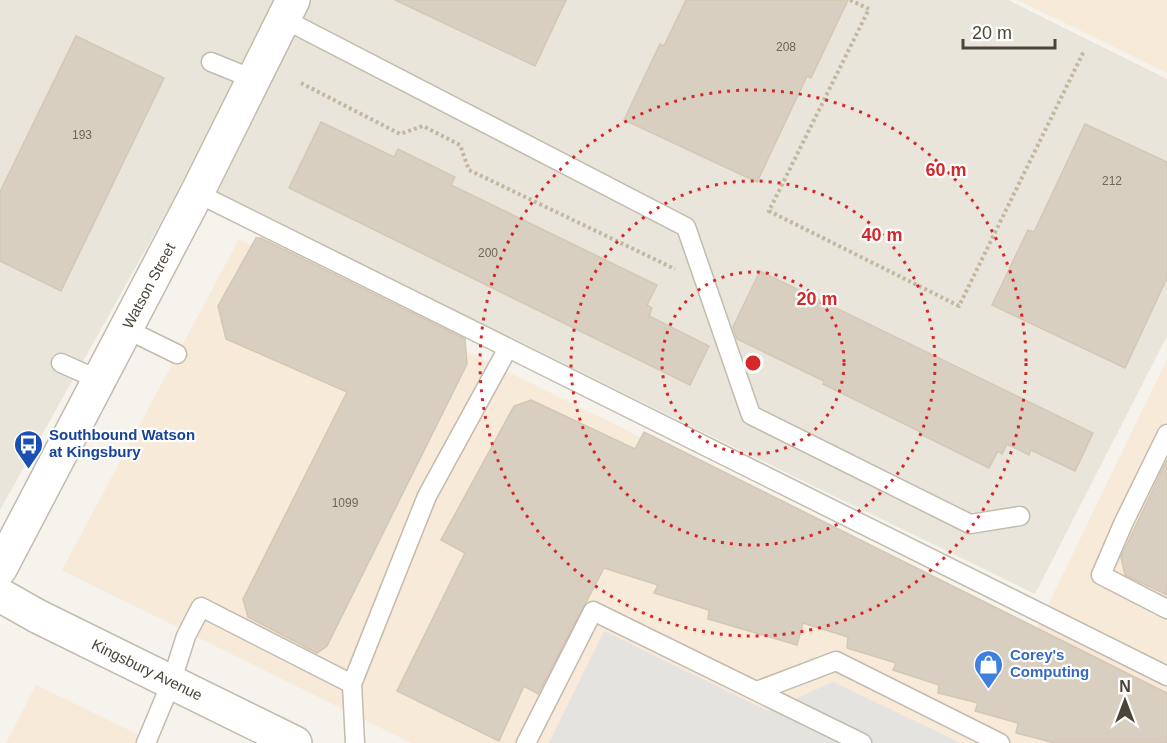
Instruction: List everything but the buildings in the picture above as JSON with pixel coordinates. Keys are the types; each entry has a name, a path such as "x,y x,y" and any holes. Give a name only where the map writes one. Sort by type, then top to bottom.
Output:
{"street":[{"name":"Watson Street","path":"0,569 197,193 288,10"},
{"name":"Kingsbury Avenue","path":"0,595 37,616 295,743"}],"lane":[{"path":"288,10 686,227 751,415 970,524 1020,516"},
{"path":"211,62 254,79"},
{"path":"197,193 1167,676"},
{"path":"126,329 177,354"},
{"path":"355,743 352,684 427,496 508,348"},
{"path":"61,363 99,380"},
{"path":"1167,434 1101,575 1167,609"},
{"path":"146,743 171,682 186,636 201,607 352,684"},
{"path":"526,743 593,611 862,743"},
{"path":"757,691 836,661 1000,743"}],"path":[{"path":"850,0 869,9 769,211 959,306 1084,51"},
{"path":"301,83 400,134 423,126 460,145 470,170 677,270"}],"shaded area":[{"path":"0,0 1008,0 1167,79 1167,336 1035,594 185,179 0,510"},
{"path":"1018,0 1167,0 1167,73"},
{"path":"239,239 1035,632 1167,359 1167,743 411,743 62,570"},
{"path":"604,631 768,711 833,682 961,743 549,743"},
{"path":"36,685 156,743 6,743"}],"place":[{"name":"Southbound Watson at Kingsbury","path":"28,470"},
{"name":"Corey's Computing","path":"989,690"}]}
